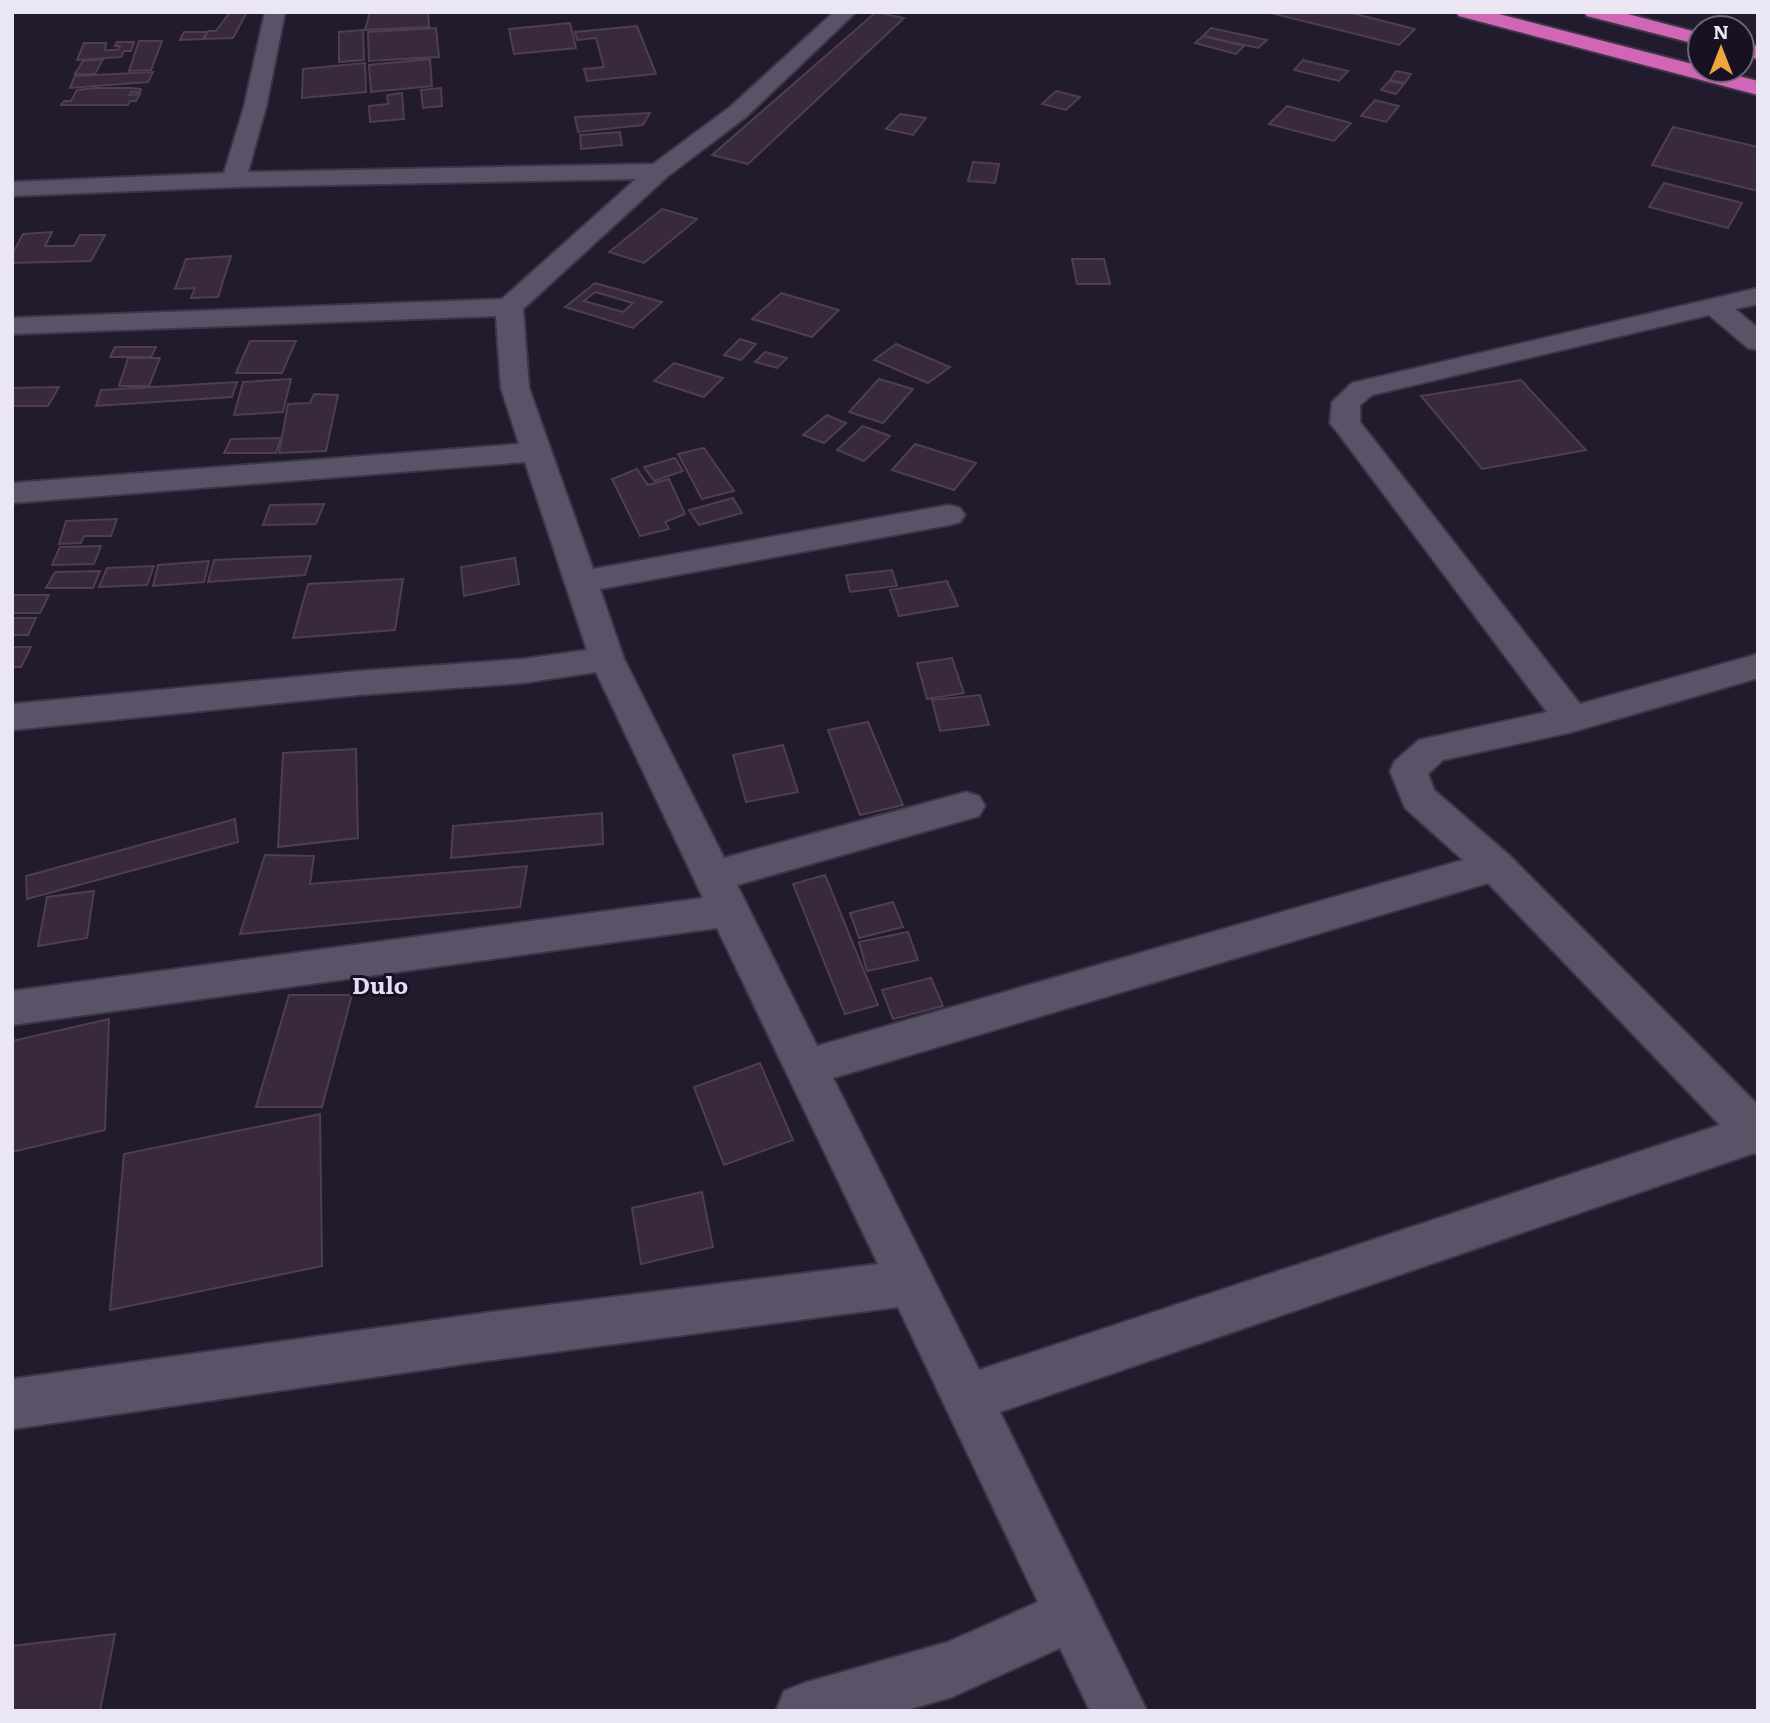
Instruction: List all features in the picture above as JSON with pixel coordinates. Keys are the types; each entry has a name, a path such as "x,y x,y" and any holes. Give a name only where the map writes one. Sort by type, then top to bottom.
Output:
{"highway":[{"path":"1466,12 1758,88"},
{"path":"1594,12 1686,35"}],"street":[{"path":"234,180 255,107 275,12"},
{"path":"12,326 509,307 659,171 738,112 846,12"},
{"path":"12,189 234,180 659,171"},
{"path":"1572,719 1345,423 1346,402 1362,389 1758,296"},
{"path":"1714,306 1758,342"},
{"path":"509,307 515,388 607,659 1119,1711"},
{"path":"12,494 535,452"},
{"path":"580,582 948,515"},
{"path":"12,717 523,671 607,659"},
{"path":"966,1399 1757,1134 1495,866 1418,798 1408,771 1432,749 1572,719 1758,666"},
{"path":"12,1009 723,893 966,807"},
{"path":"806,1068 1495,866"},
{"path":"12,1404 492,1336 910,1283"},
{"path":"804,1711 952,1669 1072,1615"}],"building":[{"path":"230,12 247,12 233,38 204,39 208,31 216,31"},
{"path":"370,12 428,12 429,27 365,30"},
{"path":"876,12 904,18 748,164 712,155"},
{"path":"1267,12 1348,12 1415,29 1399,45"},
{"path":"570,23 576,48 514,54 509,29"},
{"path":"637,26 656,74 587,81 584,69 604,67 596,38 577,40 575,32"},
{"path":"436,28 439,57 369,61 368,32"},
{"path":"1211,28 1267,40 1258,48 1203,36"},
{"path":"363,30 364,60 339,62 339,32"},
{"path":"184,32 207,32 203,39 180,40"},
{"path":"1203,36 1244,46 1236,54 1195,43"},
{"path":"139,41 162,41 151,70 129,71"},
{"path":"117,42 134,42 131,51 124,51 121,57 77,60 84,43 106,43 105,50 117,50 120,46 115,46"},
{"path":"103,59 95,74 75,74 83,61"},
{"path":"430,59 432,86 371,92 369,65"},
{"path":"1303,60 1348,71 1339,81 1294,70"},
{"path":"365,63 366,92 302,98 303,69"},
{"path":"1396,71 1411,74 1405,83 1390,80"},
{"path":"153,72 148,82 70,88 75,76"},
{"path":"1389,81 1404,84 1396,94 1381,90"},
{"path":"441,88 442,106 423,108 421,90"},
{"path":"141,89 140,92 131,92 129,95 140,94 136,101 130,101 128,105 61,105 64,101 71,101 77,90"},
{"path":"1056,91 1080,97 1066,110 1042,104"},
{"path":"402,93 404,119 370,122 369,106 388,104 387,95"},
{"path":"1375,100 1399,106 1386,122 1361,116"},
{"path":"1287,106 1351,123 1334,141 1269,124"},
{"path":"650,113 643,125 578,132 575,117"},
{"path":"900,114 926,118 913,135 886,129"},
{"path":"1673,127 1758,147 1758,191 1652,165"},
{"path":"620,132 622,145 581,149 580,135"},
{"path":"973,162 999,164 995,183 968,181"},
{"path":"1664,183 1742,203 1728,228 1649,207"},
{"path":"662,209 697,219 644,263 609,252"},
{"path":"52,232 45,246 74,246 80,235 105,235 91,261 12,263 12,255 23,234"},
{"path":"231,256 218,297 191,298 195,288 175,289 186,259"},
{"path":"1072,259 1104,259 1110,284 1077,284"},
{"path":"595,283 662,302 633,328 565,307","holes":["595,292 633,303 623,312 584,301"]},
{"path":"781,293 839,310 812,337 752,319"},
{"path":"740,339 756,344 741,360 724,355"},
{"path":"250,341 296,341 282,373 236,373"},
{"path":"896,344 950,367 928,383 874,360"},
{"path":"115,347 156,347 151,357 110,357"},
{"path":"765,352 787,358 777,368 755,362"},
{"path":"128,358 160,358 149,386 119,386"},
{"path":"674,363 723,378 704,397 654,381"},
{"path":"291,379 283,412 234,415 243,382"},
{"path":"879,379 913,389 883,423 849,412"},
{"path":"1521,380 1586,450 1482,469 1421,396"},
{"path":"237,382 232,397 96,406 101,390"},
{"path":"59,387 48,406 12,406 12,388"},
{"path":"314,394 338,395 326,451 279,453 288,404 310,403"},
{"path":"827,415 846,423 824,443 803,435"},
{"path":"863,426 890,436 864,461 837,450"},
{"path":"281,438 276,453 224,453 231,439"},
{"path":"915,444 976,463 954,490 892,470"},
{"path":"704,448 734,491 702,499 678,454"},
{"path":"675,458 683,471 654,481 644,467"},
{"path":"637,469 648,485 669,479 685,514 665,522 669,529 640,536 612,479"},
{"path":"733,498 742,513 699,525 689,510"},
{"path":"324,504 316,524 263,525 270,505"},
{"path":"117,519 111,536 84,536 81,543 59,544 66,521"},
{"path":"101,546 94,564 52,565 60,547"},
{"path":"311,556 305,575 208,582 214,560"},
{"path":"515,558 519,584 464,596 461,567"},
{"path":"209,561 204,582 153,586 158,565"},
{"path":"154,566 147,585 99,587 107,568"},
{"path":"892,570 897,586 850,592 846,575"},
{"path":"100,571 93,588 46,588 55,572"},
{"path":"403,579 395,630 293,638 308,584"},
{"path":"947,581 958,606 899,616 890,590"},
{"path":"12,595 49,595 40,613 12,613"},
{"path":"12,618 36,618 28,635 12,635"},
{"path":"12,647 31,647 21,667 12,667"},
{"path":"952,658 964,693 927,699 917,663"},
{"path":"980,695 989,725 940,731 932,700"},
{"path":"868,722 903,805 860,815 828,730"},
{"path":"783,745 798,792 746,802 733,755"},
{"path":"356,749 358,838 278,847 283,753"},
{"path":"602,813 603,844 451,858 453,826"},
{"path":"235,819 238,842 27,899 26,876"},
{"path":"265,855 314,856 310,884 527,866 520,907 240,934"},
{"path":"825,875 878,1005 845,1014 793,884"},
{"path":"94,891 87,938 38,946 47,897"},
{"path":"893,902 903,927 859,938 850,913"},
{"path":"908,932 918,960 867,971 859,942"},
{"path":"931,978 943,1006 893,1019 882,990"},
{"path":"289,995 352,995 322,1107 256,1107"},
{"path":"109,1019 105,1130 12,1152 12,1041"},
{"path":"760,1063 793,1140 724,1165 694,1087"},
{"path":"320,1114 322,1266 110,1310 124,1154"},
{"path":"702,1192 713,1247 641,1264 632,1208"},
{"path":"115,1634 100,1711 12,1711 12,1646"}],"district":[{"name":"Dulo","path":"380,984"}]}
